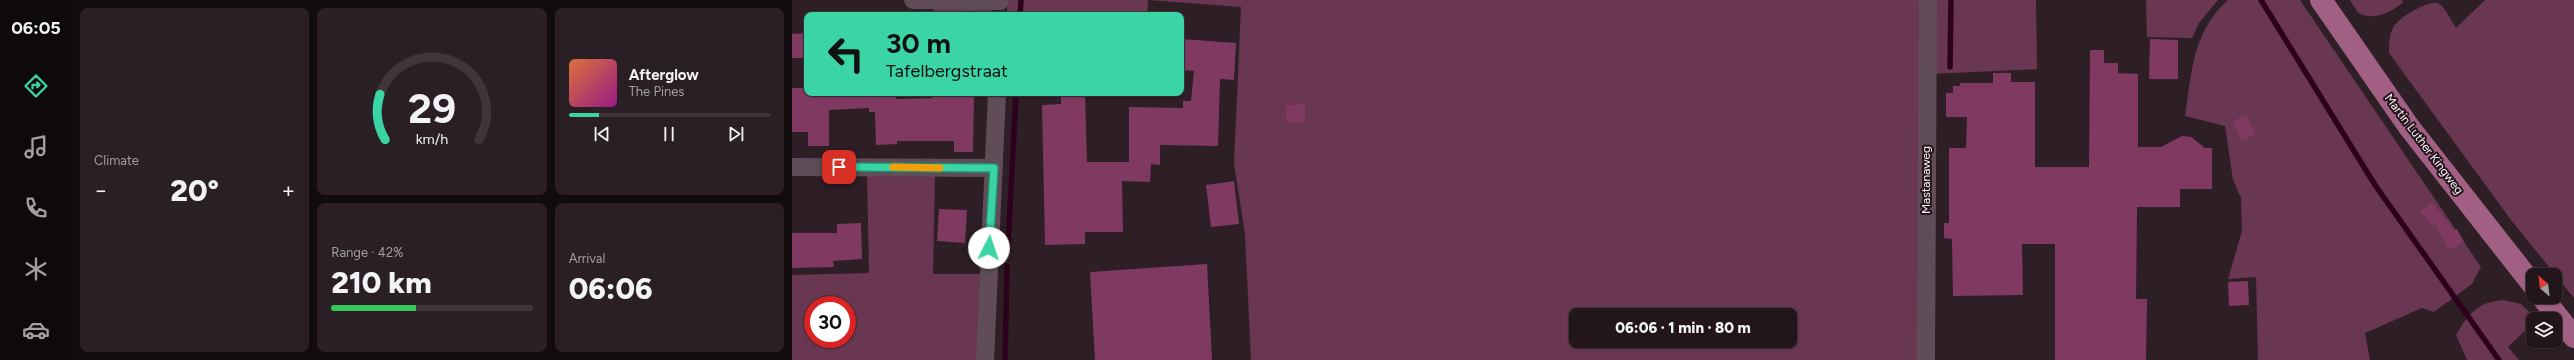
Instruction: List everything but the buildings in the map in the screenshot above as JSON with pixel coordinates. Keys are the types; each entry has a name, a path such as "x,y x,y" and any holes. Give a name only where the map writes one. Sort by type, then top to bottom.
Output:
{"main road":[{"name":"Martin Luther Kingweg","path":"2321,0 2409,127 2526,276"},
{"path":"2548,304 2574,337"}],"street":[{"path":"913,0 1000,5"},
{"name":"Mastanaweg","path":"1926,360 1928,0"},
{"path":"985,360 997,96"},
{"path":"792,167 994,168"}],"shaded area":[{"path":"1007,0 1148,0 1147,12 1007,12"},
{"path":"1148,0 1920,0 1918,360 1251,360 1245,234 1234,164 1241,7"},
{"path":"1931,0 2036,0 2037,69 1931,74"},
{"path":"2146,0 2218,0 2199,23 2192,38 2147,37"},
{"path":"2228,0 2300,0 2481,267 2472,284 2434,312 2422,308 2365,333 2370,360 2258,360 2256,277 2228,279 2242,231 2241,198 2233,180 2225,126 2185,116 2192,68 2200,39 2216,13"},
{"path":"2350,0 2402,0 2403,2 2389,12 2377,16 2371,16 2359,13"},
{"path":"2485,0 2574,0 2574,298 2562,283 2562,268 2550,268 2511,220 2389,53 2390,36 2392,29 2397,22 2414,10 2428,4 2438,3 2441,5 2456,28"},
{"path":"934,7 992,10 993,12 934,12"},
{"path":"867,174 935,175 933,274 980,274 977,360 792,360 792,275 869,273"},
{"path":"2503,300 2521,304 2529,312 2526,312 2526,330 2508,347 2519,360 2467,360 2456,335 2465,321 2475,310 2480,306 2494,301"}],"waterway":[{"path":"1020,12 1021,0"},
{"path":"1950,67 1951,0"},
{"path":"2261,0 2375,185 2499,360"},
{"path":"1008,247 1016,96"},
{"path":"1005,360 1007,266"}],"slow traffic":[{"path":"893,167 940,168"}],"route":[{"path":"839,167 994,168 989,248"}]}
